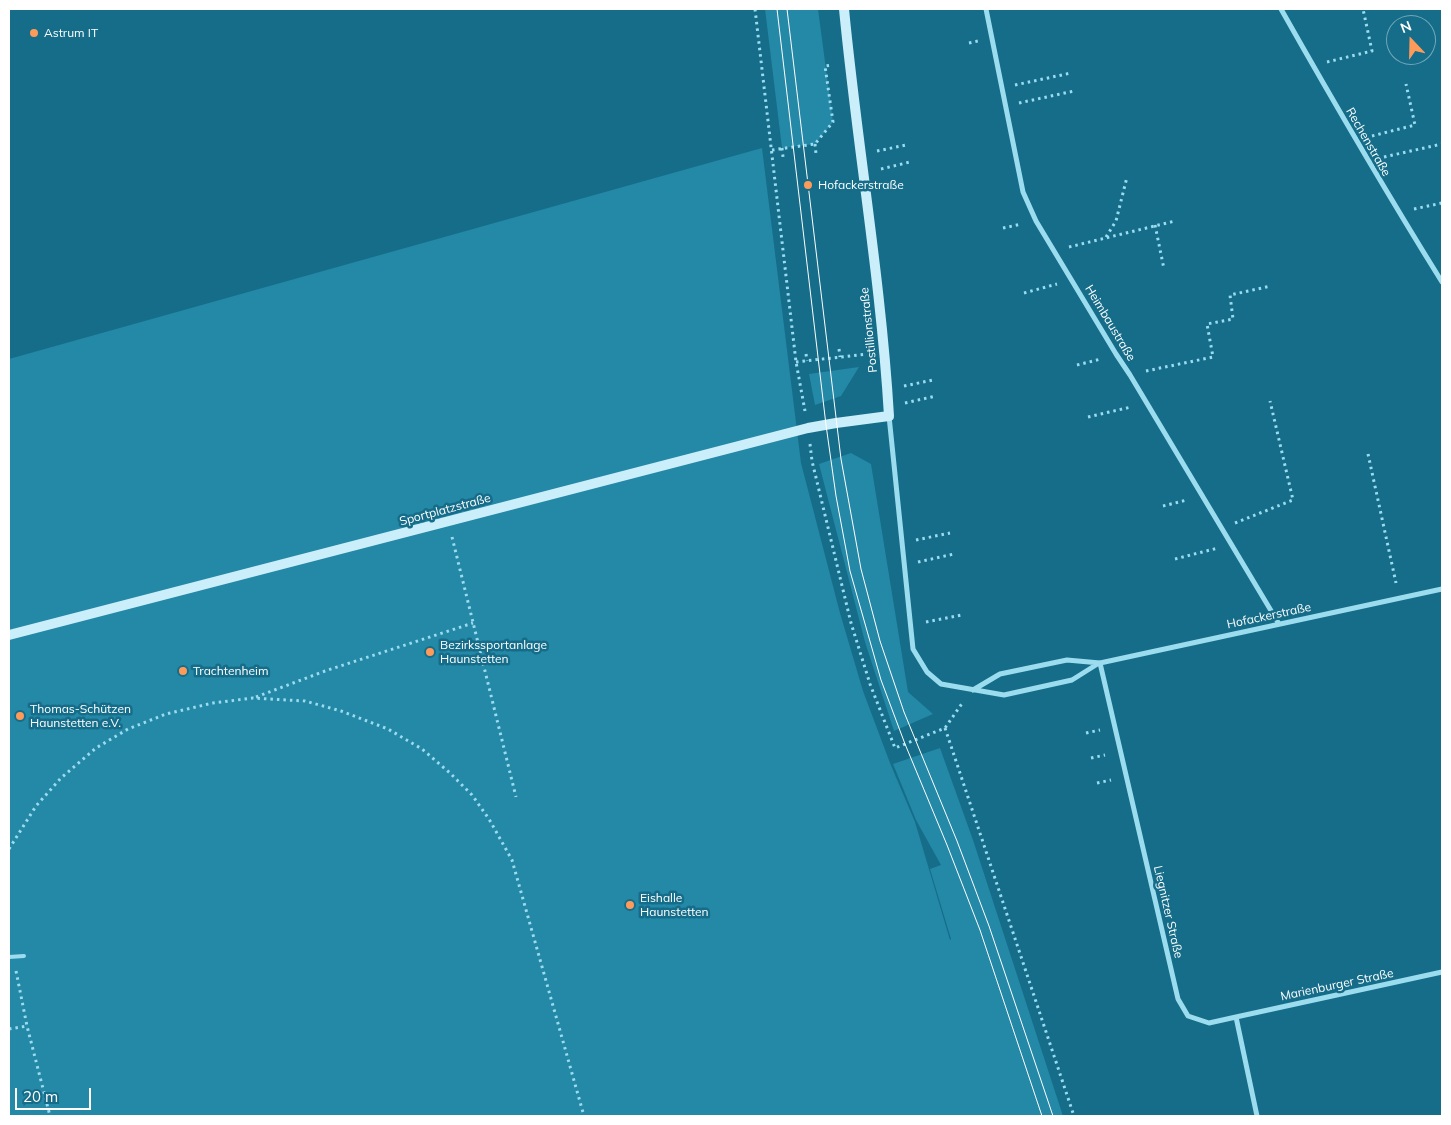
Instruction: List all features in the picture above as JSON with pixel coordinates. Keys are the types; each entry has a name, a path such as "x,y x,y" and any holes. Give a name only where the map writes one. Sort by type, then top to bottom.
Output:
{"street":[{"name":"Postillionstraße","path":"844,9 885,353 889,412 913,649"},
{"name":"Heimbaustraße","path":"986,9 1023,192 1036,221 1279,624"},
{"name":"Rechenstraße","path":"1281,9 1355,140 1442,282"},
{"name":"Sportplatzstraße","path":"9,635 808,428 889,412"},
{"name":"Hofackerstraße","path":"973,690 1000,674 1067,660 1100,663 1442,589"},
{"name":"Hofackerstraße","path":"913,649 927,672 941,684 1004,695 1072,680 1100,663"},
{"name":"Liegnitzer Straße","path":"1100,663 1178,999 1188,1016 1209,1023 1236,1017"},
{"name":"Marienburger Straße","path":"1236,1017 1442,972"},
{"path":"1236,1017 1258,1116"}],"lane":[{"path":"9,957 24,956"}],"path":[{"path":"755,9 796,362 812,462 851,622 870,684 895,748 945,728 973,690"},
{"path":"1313,65 1372,51 1362,9"},
{"path":"772,150 815,144 833,122 825,66 850,64"},
{"path":"1002,88 1071,73"},
{"path":"1355,140 1415,125 1406,84"},
{"path":"1005,106 1074,91"},
{"path":"815,144 816,154"},
{"path":"1368,160 1442,144"},
{"path":"861,155 906,145"},
{"path":"782,148 784,157"},
{"path":"863,172 910,162"},
{"path":"1106,237 1116,221 1127,177"},
{"path":"1398,212 1442,203"},
{"path":"1054,252 1106,237 1175,221"},
{"path":"1155,225 1164,269"},
{"path":"1024,292 1072,280"},
{"path":"1130,375 1213,357 1207,324 1233,319 1230,295 1271,286"},
{"path":"839,350 840,357"},
{"path":"796,362 885,353"},
{"path":"806,354 807,361"},
{"path":"1077,365 1116,354"},
{"path":"888,389 933,380"},
{"path":"889,412 936,396"},
{"path":"1222,528 1292,500 1270,401"},
{"path":"1088,417 1147,403"},
{"path":"1368,454 1399,598"},
{"path":"1163,506 1202,497"},
{"path":"448,522 516,797"},
{"path":"902,542 950,534"},
{"path":"1174,559 1232,545"},
{"path":"904,564 954,554"},
{"path":"910,626 962,615"},
{"path":"253,698 325,671 473,623"},
{"path":"9,849 36,806 61,778 96,748 128,729 166,714 253,698 305,701 341,711 388,729 422,749 472,795 489,819 512,860 584,1116"},
{"path":"945,728 1074,1116"},
{"path":"14,957 27,1026 50,1116"},
{"path":"9,1029 27,1026"}],"shaded area":[{"path":"765,9 818,9 833,122 815,144 782,148"},
{"name":"Bezirkssportanlage Haunstetten","path":"762,148 801,463 840,613 863,691 915,822 950,940 930,869 941,865 916,820 893,764 940,748 973,840 1063,1116 9,1116 9,359"},
{"path":"859,367 841,396 815,405 809,374"},
{"path":"851,453 871,464 908,692 933,714 894,731 865,642 819,464"}],"tram line":[{"path":"777,9 826,425 836,496 850,571 881,680 980,930 1042,1116"},
{"path":"787,9 841,459 861,569 880,641 904,712 957,841 989,926 1053,1116"}],"place":[{"name":"Astrum IT","path":"34,33"},
{"name":"Hofackerstraße","path":"808,185"},
{"name":"Bezirkssportanlage Haunstetten","path":"430,652"},
{"name":"Trachtenheim","path":"183,671"},
{"name":"Thomas-Schützen Haunstetten e.V.","path":"20,716"},
{"name":"Eishalle Haunstetten","path":"630,905"}]}
